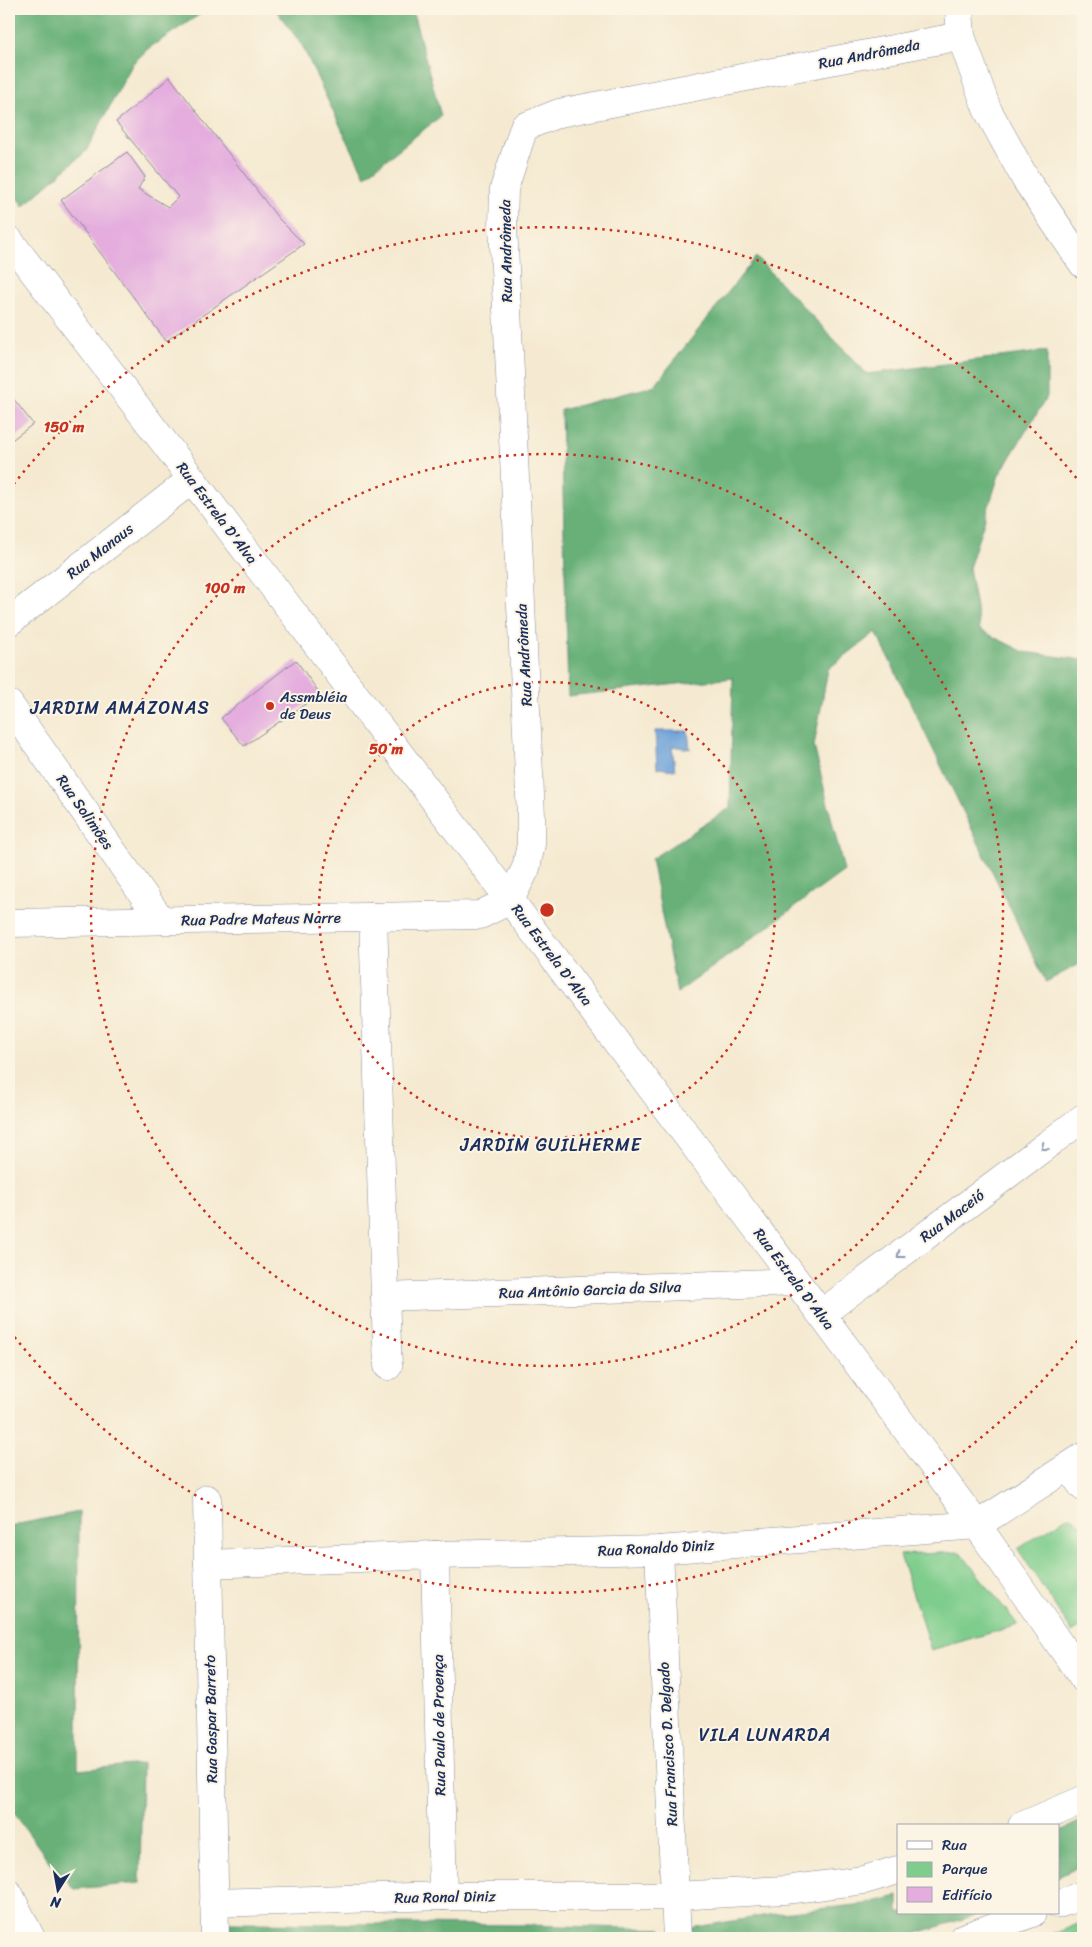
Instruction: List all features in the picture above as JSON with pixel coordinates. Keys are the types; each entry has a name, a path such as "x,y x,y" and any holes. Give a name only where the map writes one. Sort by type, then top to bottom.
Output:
{"street":[{"path":"959,9 961,36 987,109 1026,180 1083,264"},
{"name":"Rua Andrômeda","path":"510,900 526,868 531,844 531,806 503,225 504,189 524,127 559,113 961,36"},
{"name":"Rua Estrela D'Alva","path":"9,240 173,454 510,900 795,1282 821,1314 1080,1667"},
{"name":"Rua Manaus","path":"9,622 191,480"},
{"name":"Rua Solimões","path":"9,704 161,920"},
{"name":"Rua Padre Mateus Narre","path":"9,922 480,915 510,900"},
{"path":"373,917 388,1366"},
{"name":"Rua Maceió","path":"821,1314 1083,1118"},
{"name":"Rua Antônio Garcia da Silva","path":"385,1297 795,1282"},
{"name":"Rua Ronaldo Diniz","path":"208,1564 435,1555 659,1550 977,1525 1078,1471"},
{"name":"Rua Gaspar Barreto","path":"207,1499 215,1938"},
{"name":"Rua Francisco D. Delgado","path":"659,1550 677,1938"},
{"name":"Rua Paulo de Proença","path":"435,1555 443,1896"},
{"path":"1027,1824 1083,1800"},
{"name":"Rua Ronal Diniz","path":"214,1903 443,1896 675,1896 785,1890 864,1880 897,1870"},
{"path":"9,1894 31,1938"},
{"path":"1060,1903 1083,1895"},
{"path":"963,1938 1029,1914"}],"green space":[{"path":"9,9 214,9 205,11 149,48 133,63 86,151 23,206 9,186"},
{"path":"275,9 412,9 441,116 365,176 302,45"},
{"path":"756,257 867,374 1047,351 1047,397 999,475 969,568 980,630 1024,652 1083,660 1083,962 1046,982 876,632 828,669 814,746 844,871 677,993 651,859 730,808 733,678 568,696 561,410 654,386"},
{"path":"79,1512 78,1770 142,1764 140,1883 74,1889 48,1860 9,1806 9,1526"},
{"path":"1070,1515 1083,1527 1083,1625 1072,1632 1018,1549"},
{"path":"960,1552 1018,1625 931,1650 900,1555"},
{"path":"1083,1820 1083,1865 1060,1876 1060,1831"},
{"path":"897,1896 897,1914 980,1914 904,1937 894,1938 696,1938 690,1928 781,1913 865,1904"},
{"path":"1083,1922 1083,1938 1044,1938"},
{"path":"228,1923 527,1925 662,1929 659,1938 229,1938"}],"water":[{"path":"655,731 688,731 690,749 672,746 675,770 657,768"}],"building":[{"path":"170,77 278,218 304,244 166,341 61,200 127,152 145,177 138,189 168,207 178,197 116,122"},
{"path":"9,393 33,424 9,442"},
{"name":"Assmbléia de Deus","path":"296,660 320,694 244,746 221,718"}],"place":[{"name":"Assmbléia de Deus","path":"270,706"}],"district":[{"name":"JARDIM AMAZONAS","path":"120,708"},
{"name":"JARDIM GUILHERME","path":"551,1145"},
{"name":"VILA LUNARDA","path":"765,1735"}]}
